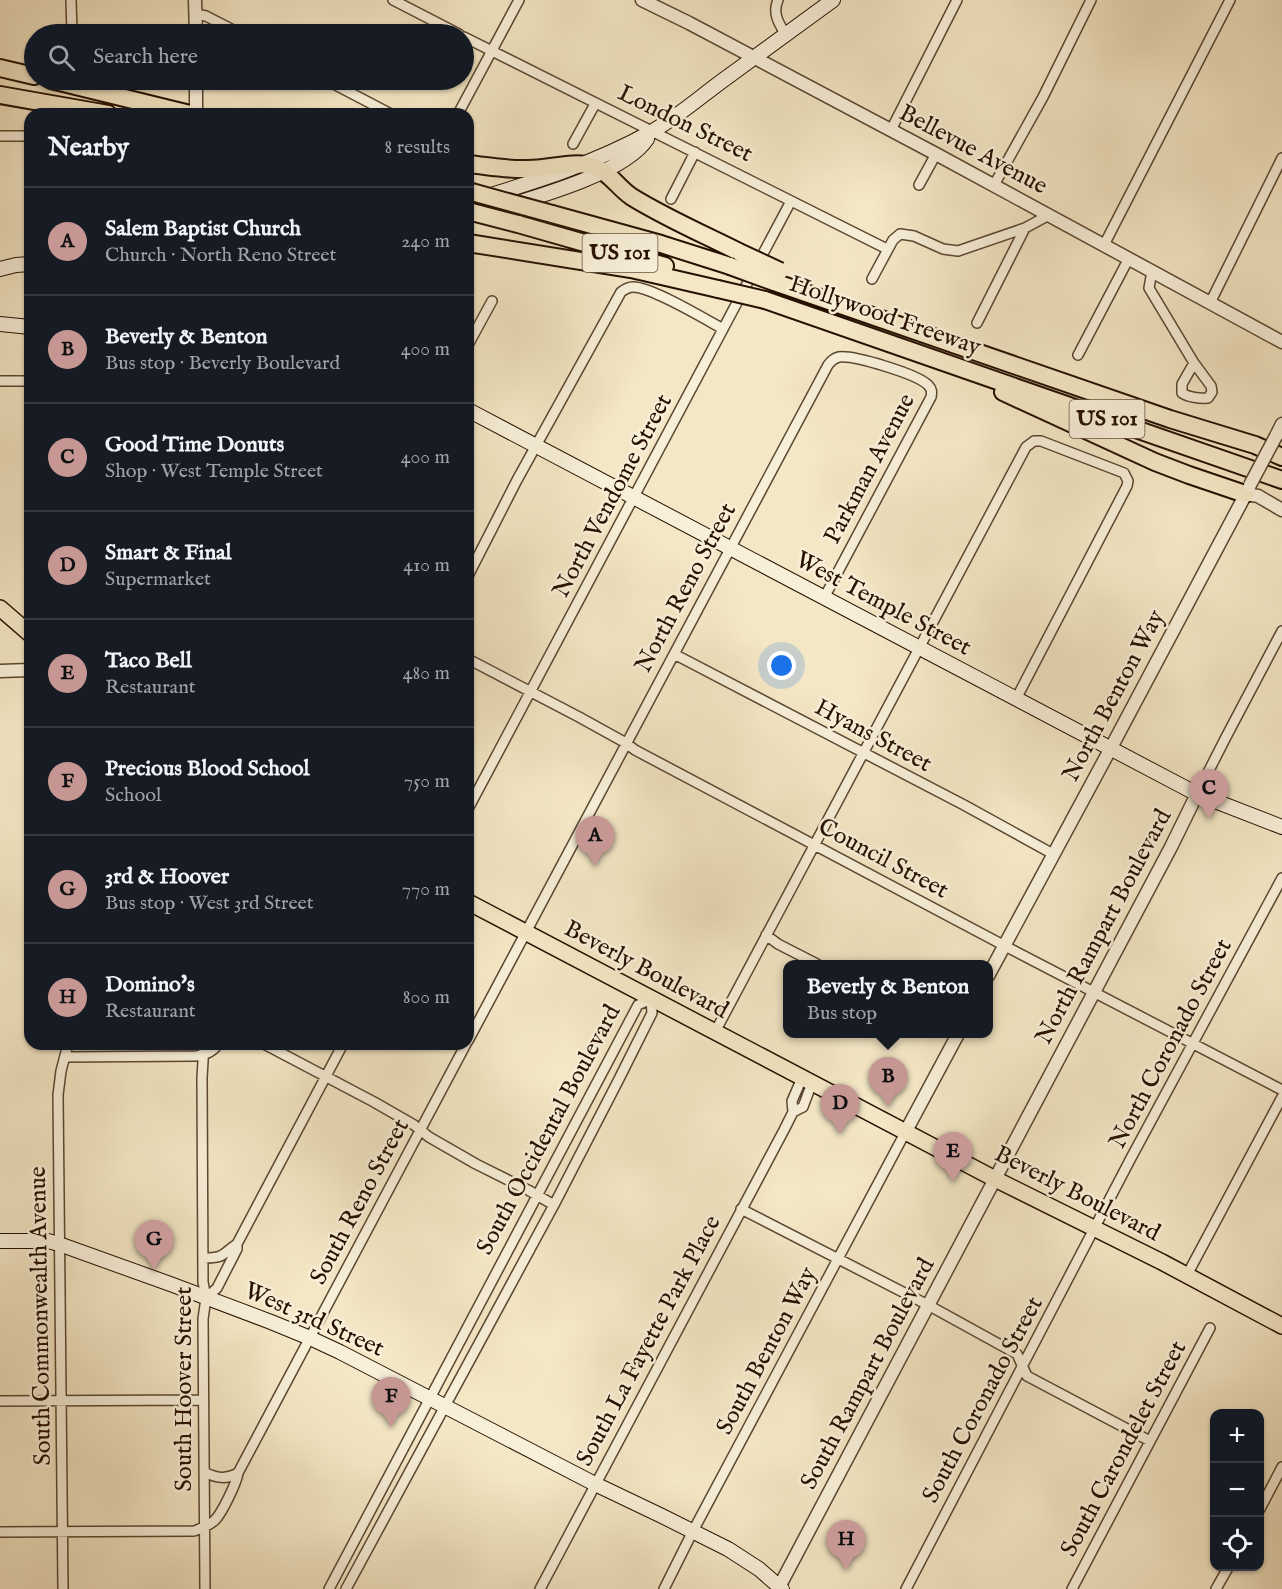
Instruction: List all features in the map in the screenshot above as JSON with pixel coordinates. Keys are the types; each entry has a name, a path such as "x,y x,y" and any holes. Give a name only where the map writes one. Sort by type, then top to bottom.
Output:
{"highway":[{"path":"0,68 24,74"},
{"path":"93,90 168,108"},
{"path":"0,97 29,99 77,108"},
{"path":"52,103 67,108"},
{"path":"474,165 527,170 581,164 592,166 604,171 621,189 639,201 735,259"},
{"name":"Hollywood Freeway","path":"474,193 638,238 735,259 846,306 1170,419 1255,445 1282,457"},
{"name":"Hollywood Freeway","path":"474,213 633,257 719,287 765,300 1282,480"},
{"path":"474,244 620,267 719,287"},
{"path":"932,358 1155,462 1189,476 1248,490"},
{"path":"1255,445 1279,442"}],"main road":[{"path":"474,200 608,154 651,132 833,0"},
{"path":"474,216 584,180 604,171 643,144 651,132"},
{"path":"0,258 24,263"},
{"path":"0,269 24,264"},
{"path":"0,324 24,326"},
{"name":"West Temple Street","path":"474,413 1197,794 1282,827"},
{"path":"0,608 24,629"},
{"name":"Beverly Boulevard","path":"474,905 994,1179 1187,1275 1282,1326"},
{"name":"West 3rd Street","path":"0,1241 48,1241 59,1244 310,1338 594,1484 735,1553 759,1569 780,1588"}],"street":[{"path":"71,0 72,24"},
{"path":"195,0 196,24"},
{"path":"393,0 440,24"},
{"path":"474,85 519,0"},
{"path":"778,0 775,10 777,22 786,35"},
{"path":"891,130 957,0"},
{"path":"994,185 1043,97 1091,0"},
{"path":"1104,245 1230,0"},
{"name":"Bellevue Avenue","path":"648,1 994,185 1282,342"},
{"path":"196,14 222,24"},
{"name":"London Street","path":"474,42 887,249"},
{"path":"196,90 196,108"},
{"path":"345,90 380,108"},
{"path":"461,108 471,90"},
{"path":"573,144 595,104"},
{"path":"0,136 24,136"},
{"path":"671,199 695,152"},
{"path":"919,185 936,154"},
{"path":"1210,303 1282,158"},
{"name":"North Vendome Street","path":"474,797 791,201"},
{"path":"872,279 887,249 895,237 900,234 914,236 943,249 958,251 1025,228 1049,215"},
{"path":"977,323 1025,228"},
{"path":"1078,355 1129,258"},
{"path":"1152,271 1149,288 1194,363"},
{"path":"474,565 617,297 624,289 634,287 650,291 723,329"},
{"path":"474,334 492,301"},
{"name":"North Reno Street","path":"526,932 831,360 842,357 894,368 926,383 932,390"},
{"path":"0,381 24,381"},
{"name":"Parkman Avenue","path":"824,598 931,398 932,390"},
{"name":"North Benton Way","path":"993,967 1248,490 1279,442 1282,424"},
{"path":"716,1032 1026,447 1031,443 1041,441 1124,473 1128,481 1016,699"},
{"path":"1248,490 1282,510"},
{"name":"North Rampart Boulevard","path":"994,1179 1282,633"},
{"name":"Hyans Street","path":"674,654 1053,854"},
{"name":"Council Street","path":"474,662 814,845 1282,1090"},
{"path":"0,671 24,670"},
{"name":"North Coronado Street","path":"1095,1229 1282,878"},
{"name":"South Reno Street","path":"474,1030 526,932"},
{"path":"766,935 809,960"},
{"name":"South Occidental Boulevard","path":"328,1589 638,1005 651,999 652,1013 554,1204 346,1589"},
{"path":"906,1131 952,1038"},
{"name":"South Commonwealth Avenue","path":"63,1589 58,1095 67,1050"},
{"name":"South Hoover Street","path":"204,1050 202,1077 203,1282 206,1298 203,1313 205,1589"},
{"path":"65,1058 204,1055 212,1050"},
{"path":"275,1050 374,1102 476,1164 554,1204"},
{"path":"203,1258 216,1258 226,1254 237,1244 340,1050"},
{"name":"South Reno Street","path":"205,1528 217,1519 237,1480 238,1473 463,1050"},
{"name":"South La Fayette Park Place","path":"540,1589 793,1112 792,1101 796,1088 807,1080"},
{"path":"1187,1275 1282,1097"},
{"name":"South Benton Way","path":"664,1589 906,1131"},
{"name":"South Rampart Boulevard","path":"780,1588 994,1179"},
{"path":"741,1209 928,1305 1017,1354 1028,1376 1150,1441"},
{"name":"South Coronado Street","path":"906,1589 1095,1229"},
{"path":"206,1298 217,1288 237,1249 237,1244"},
{"name":"South Carondelet Street","path":"1072,1589 1210,1328"},
{"path":"0,1401 203,1400"},
{"path":"1264,1502 1282,1468"},
{"path":"204,1472 215,1478 231,1477 238,1473"},
{"path":"0,1532 194,1531 205,1528"},
{"path":"1216,1589 1225,1571"}],"place":[{"name":"Good Time Donuts","path":"1209,819"},
{"name":"Salem Baptist Church","path":"595,866"},
{"name":"Beverly & Benton","path":"888,1107"},
{"name":"Smart & Final","path":"840,1134"},
{"name":"Taco Bell","path":"953,1182"},
{"name":"3rd & Hoover","path":"154,1270"},
{"name":"Precious Blood School","path":"391,1427"},
{"name":"Domino's","path":"846,1570"}]}
